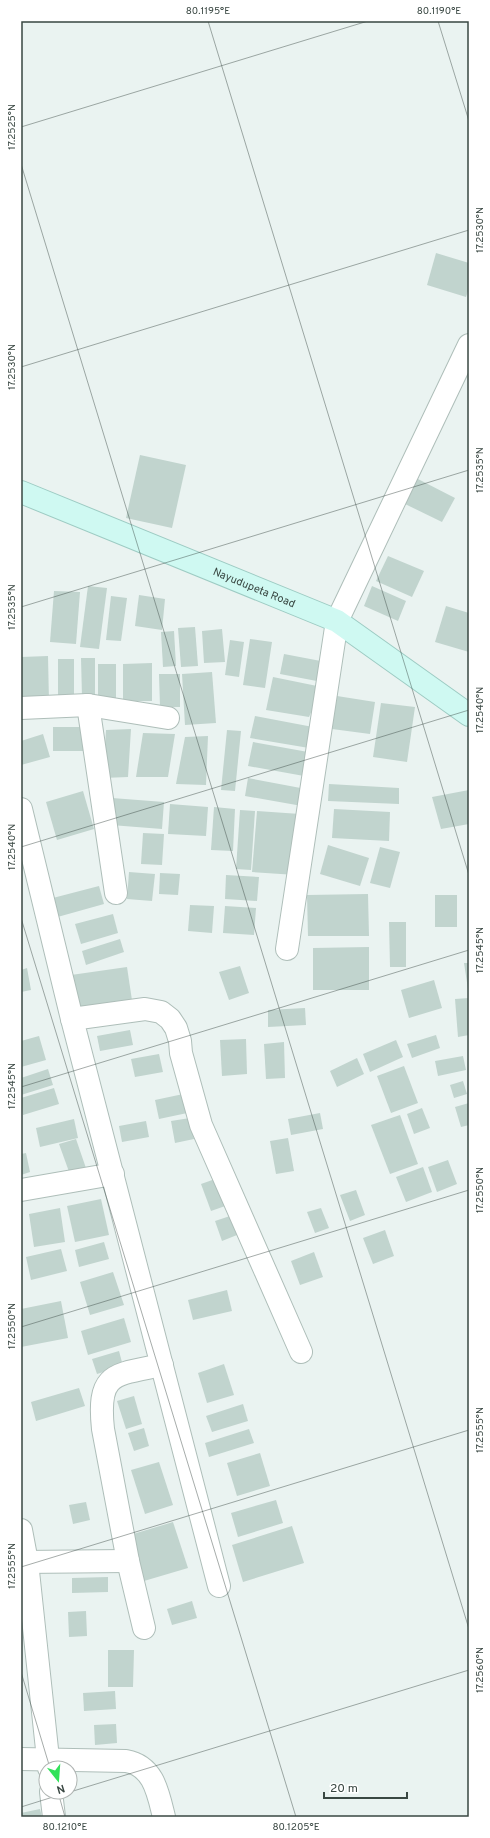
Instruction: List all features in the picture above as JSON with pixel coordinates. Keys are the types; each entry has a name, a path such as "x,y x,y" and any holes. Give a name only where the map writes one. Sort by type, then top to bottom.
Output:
{"street":[{"path":"287,949 337,621 469,345"},
{"name":"Nayudupeta Road","path":"21,492 337,621 469,715"},
{"path":"88,705 116,893"},
{"path":"21,708 88,705 168,718"},
{"path":"21,809 72,1019 114,1174 219,1586"},
{"path":"72,1019 145,1009 161,1012 170,1019 176,1028 180,1040 181,1053 201,1125 301,1352"},
{"path":"21,1190 114,1174"},
{"path":"144,1628 128,1561 102,1429 102,1394 107,1383 118,1374 162,1365"},
{"path":"21,1530 48,1760"},
{"path":"24,1562 128,1561"},
{"path":"21,1759 38,1762"},
{"path":"78,1762 126,1760 142,1766 149,1774 159,1796 164,1817"},
{"path":"52,1800 54,1817"}],"building":[{"path":"436,253 469,263 469,288 466,297 427,285"},
{"path":"140,455 186,465 172,528 126,518"},
{"path":"416,478 455,498 442,522 403,503"},
{"path":"388,556 424,571 412,597 376,581"},
{"path":"88,586 107,588 99,649 80,647"},
{"path":"372,586 406,601 398,621 364,606"},
{"path":"54,591 80,592 76,644 50,642"},
{"path":"139,595 165,599 162,630 135,626"},
{"path":"111,596 127,598 121,641 106,640"},
{"path":"446,606 469,613 469,652 435,642"},
{"path":"195,627 198,666 181,667 178,628"},
{"path":"222,629 225,662 204,663 202,631"},
{"path":"174,631 176,666 163,667 161,632"},
{"path":"250,639 272,642 265,688 243,685"},
{"path":"230,640 244,642 239,677 225,675"},
{"path":"284,654 326,662 322,682 280,674"},
{"path":"48,656 49,702 21,703 21,657"},
{"path":"81,658 95,658 95,696 82,697"},
{"path":"58,659 74,659 74,696 58,696"},
{"path":"152,663 152,701 123,701 123,664"},
{"path":"98,664 116,664 116,699 98,699"},
{"path":"212,672 216,723 185,725 182,674"},
{"path":"159,674 180,674 180,707 160,707"},
{"path":"273,677 322,687 309,717 266,710"},
{"path":"337,696 375,702 370,734 332,729"},
{"path":"381,703 415,707 407,762 373,757"},
{"path":"255,716 313,727 309,748 250,738"},
{"path":"53,727 87,727 87,751 53,751"},
{"path":"131,729 128,777 103,778 106,730"},
{"path":"227,730 241,731 235,791 221,790"},
{"path":"143,733 175,734 168,777 136,777"},
{"path":"43,734 50,757 21,765 21,741"},
{"path":"208,736 206,785 176,784 185,737"},
{"path":"253,742 308,752 304,776 248,766"},
{"path":"248,778 306,789 302,806 245,796"},
{"path":"329,784 399,788 399,804 328,801"},
{"path":"469,790 469,824 441,829 432,797"},
{"path":"83,791 94,829 57,840 46,802"},
{"path":"112,798 164,802 162,829 111,825"},
{"path":"170,804 208,807 206,836 168,834"},
{"path":"214,807 235,809 233,851 211,850"},
{"path":"334,809 390,812 389,841 332,838"},
{"path":"240,810 255,811 251,870 236,869"},
{"path":"257,811 300,814 296,875 252,872"},
{"path":"143,833 164,834 162,865 141,864"},
{"path":"328,845 369,858 360,886 320,874"},
{"path":"380,847 400,852 390,888 370,883"},
{"path":"129,872 155,874 152,901 127,899"},
{"path":"160,873 180,874 178,895 159,894"},
{"path":"226,875 259,877 257,901 225,899"},
{"path":"99,886 104,904 54,918 49,899"},
{"path":"368,894 369,936 308,936 307,895"},
{"path":"435,895 457,895 457,927 435,927"},
{"path":"190,905 214,906 212,933 188,931"},
{"path":"225,906 256,908 254,935 223,933"},
{"path":"113,914 118,933 81,944 75,924"},
{"path":"389,922 406,922 406,967 390,967"},
{"path":"120,939 124,952 86,965 82,951"},
{"path":"369,947 369,990 313,990 313,948"},
{"path":"464,963 469,963 469,989 468,989"},
{"path":"240,966 249,993 229,1000 219,972"},
{"path":"127,967 133,1007 76,1015 71,975"},
{"path":"27,968 31,990 21,992 21,970"},
{"path":"434,980 442,1008 409,1018 401,990"},
{"path":"469,998 469,1035 458,1037 455,999"},
{"path":"305,1008 306,1025 268,1027 268,1010"},
{"path":"130,1030 133,1045 100,1051 97,1036"},
{"path":"436,1035 440,1048 412,1058 407,1044"},
{"path":"39,1036 46,1060 21,1067 21,1041"},
{"path":"246,1039 247,1074 222,1076 220,1040"},
{"path":"396,1040 403,1057 370,1072 363,1054"},
{"path":"284,1042 285,1078 266,1079 264,1044"},
{"path":"159,1054 163,1072 135,1077 131,1059"},
{"path":"463,1056 466,1070 438,1076 435,1061"},
{"path":"357,1058 364,1074 337,1087 330,1071"},
{"path":"404,1066 418,1103 391,1113 377,1076"},
{"path":"48,1069 53,1085 21,1095 21,1078"},
{"path":"463,1081 467,1094 454,1098 450,1085"},
{"path":"54,1088 59,1104 23,1115 21,1098"},
{"path":"188,1093 192,1112 159,1119 155,1100"},
{"path":"469,1103 469,1125 461,1127 455,1107"},
{"path":"422,1108 430,1128 414,1134 407,1114"},
{"path":"320,1113 323,1129 291,1135 288,1119"},
{"path":"400,1115 418,1164 390,1174 371,1125"},
{"path":"190,1118 194,1139 175,1143 171,1121"},
{"path":"74,1119 78,1138 40,1147 36,1128"},
{"path":"146,1121 149,1137 122,1142 119,1126"},
{"path":"288,1138 294,1171 276,1174 270,1141"},
{"path":"76,1139 88,1174 72,1180 59,1144"},
{"path":"26,1153 30,1172 21,1175 21,1154"},
{"path":"448,1160 457,1184 437,1192 428,1167"},
{"path":"423,1167 432,1192 406,1202 396,1177"},
{"path":"218,1178 228,1205 211,1211 201,1184"},
{"path":"356,1190 365,1215 350,1221 340,1195"},
{"path":"101,1199 109,1235 75,1242 67,1206"},
{"path":"60,1208 65,1242 34,1247 29,1214"},
{"path":"321,1208 329,1228 315,1233 307,1212"},
{"path":"230,1216 237,1235 222,1241 215,1221"},
{"path":"385,1230 394,1256 373,1264 363,1238"},
{"path":"104,1242 109,1259 79,1267 75,1250"},
{"path":"61,1249 67,1271 31,1280 26,1257"},
{"path":"314,1252 323,1277 300,1285 291,1261"},
{"path":"113,1272 124,1305 90,1315 80,1282"},
{"path":"227,1290 232,1311 193,1320 188,1300"},
{"path":"61,1301 68,1338 21,1347 21,1309"},
{"path":"124,1318 131,1342 88,1355 81,1331"},
{"path":"119,1351 123,1366 97,1374 92,1359"},
{"path":"224,1364 234,1395 207,1403 198,1373"},
{"path":"79,1388 85,1406 36,1421 31,1402"},
{"path":"134,1396 142,1424 126,1429 117,1401"},
{"path":"243,1404 248,1421 212,1432 206,1416"},
{"path":"144,1428 149,1446 134,1451 128,1433"},
{"path":"249,1429 254,1443 209,1457 205,1443"},
{"path":"260,1453 270,1486 237,1496 227,1463"},
{"path":"159,1462 173,1505 145,1514 131,1470"},
{"path":"276,1500 283,1523 238,1537 231,1513"},
{"path":"86,1502 90,1520 73,1524 69,1505"},
{"path":"173,1522 188,1568 144,1581 130,1535"},
{"path":"292,1526 304,1563 243,1582 232,1545"},
{"path":"108,1577 108,1592 72,1593 72,1578"},
{"path":"192,1601 197,1618 172,1625 167,1609"},
{"path":"86,1611 87,1636 69,1637 68,1612"},
{"path":"108,1650 134,1650 133,1687 108,1687"},
{"path":"115,1691 116,1709 84,1711 83,1693"},
{"path":"116,1724 117,1743 95,1745 94,1725"},
{"path":"40,1809 42,1817 21,1817 21,1813"}]}
